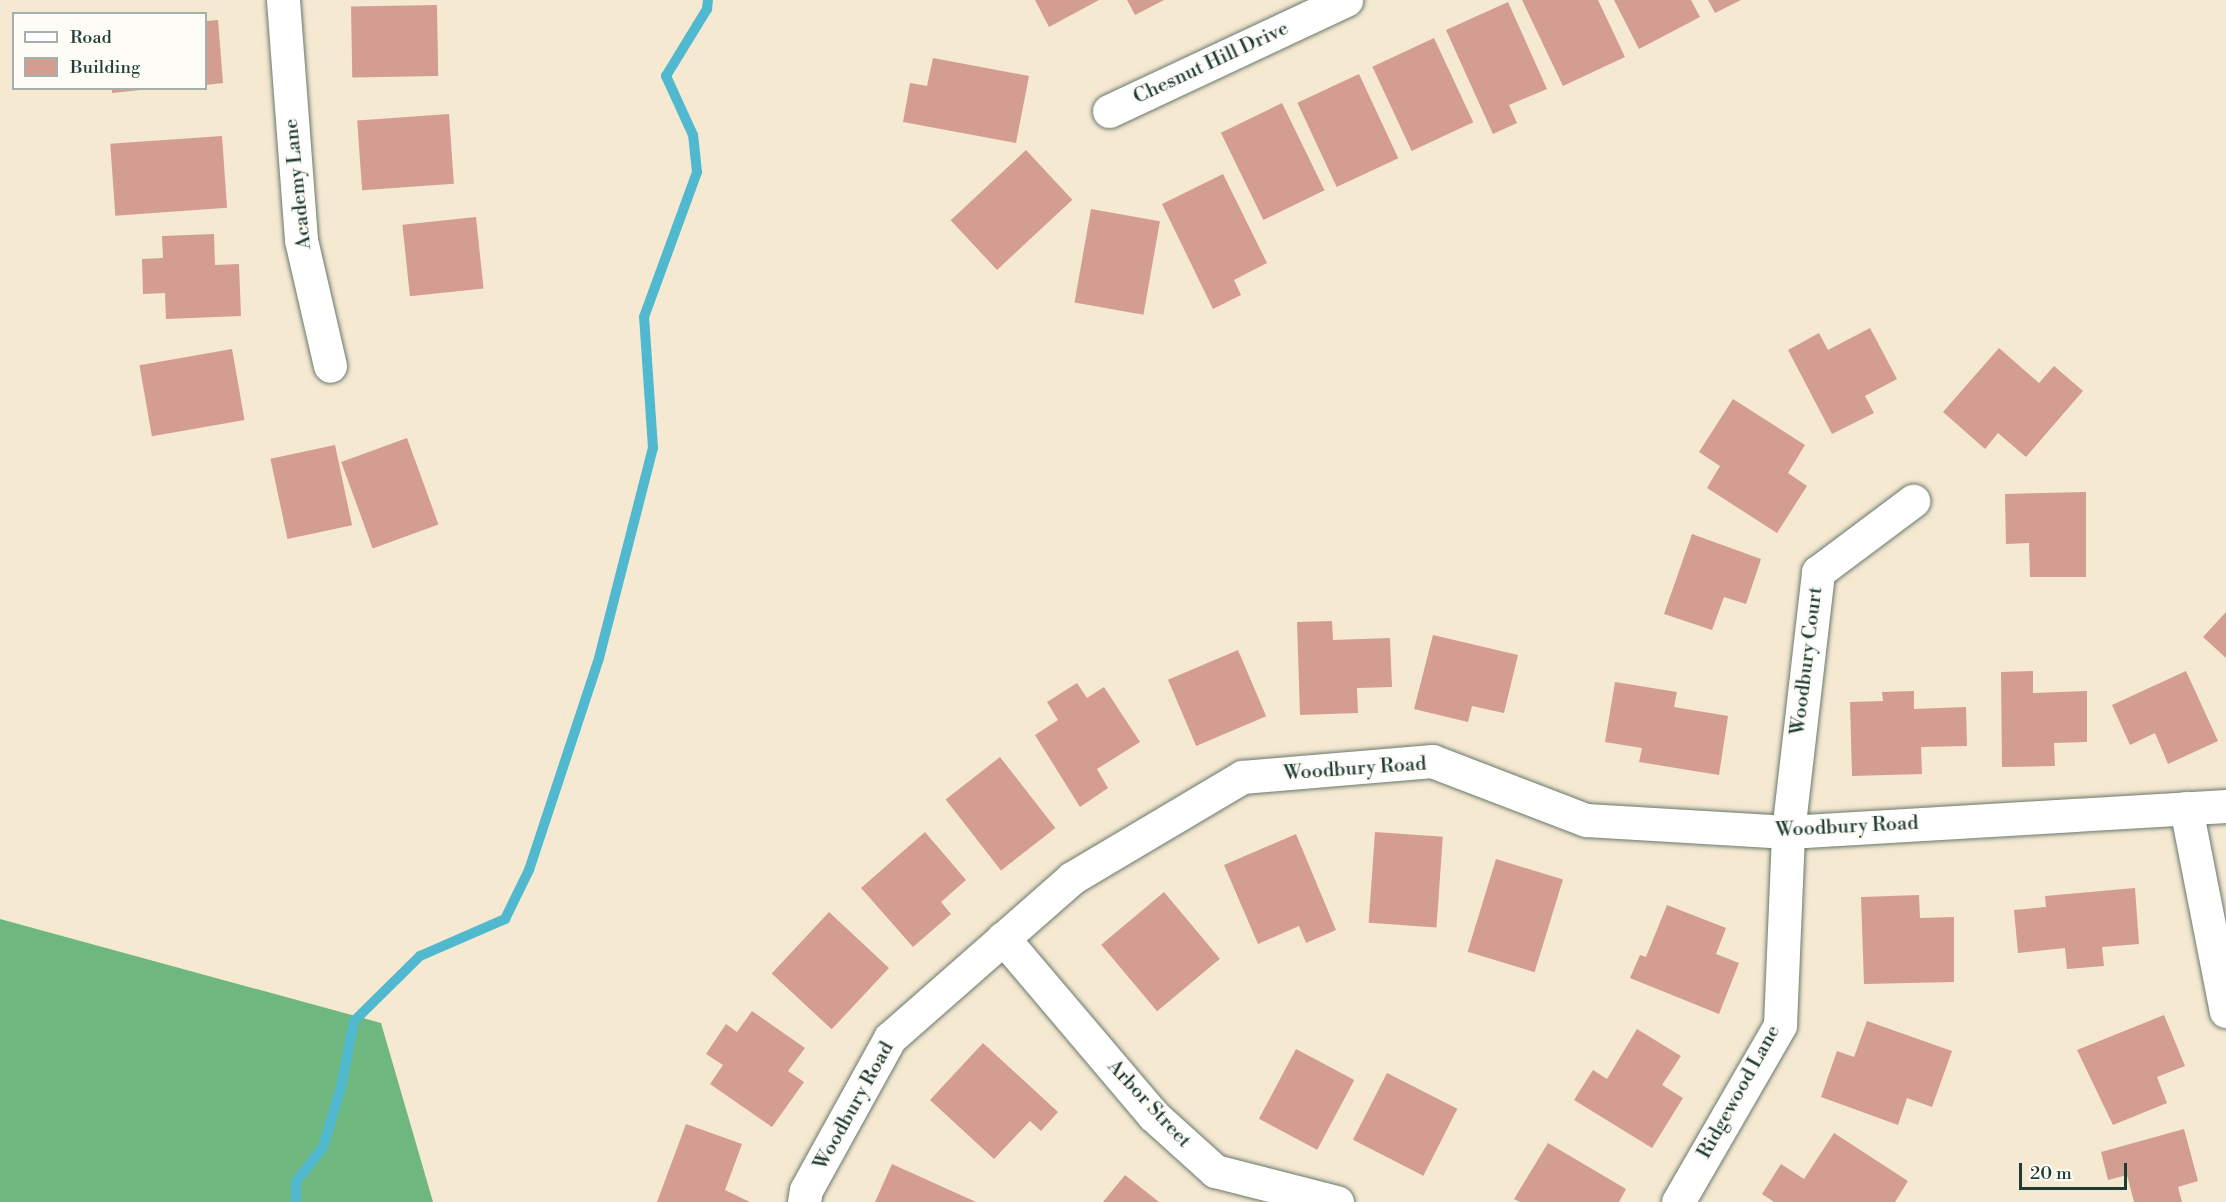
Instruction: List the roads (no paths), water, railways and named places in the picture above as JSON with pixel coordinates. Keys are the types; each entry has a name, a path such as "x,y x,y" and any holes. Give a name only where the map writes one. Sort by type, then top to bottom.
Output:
{"street":[{"name":"Academy Lane","path":"283,0 301,240 330,366"},
{"name":"Chesnut Hill Drive","path":"1109,111 1346,0"},
{"name":"Woodbury Court","path":"1788,832 1818,572 1913,501"},
{"name":"Woodbury Road","path":"804,1202 806,1190 890,1038 1072,878 1242,777 1432,761 1586,820 1788,832 2226,806"},
{"path":"2187,808 2226,1011"},
{"name":"Ridgewood Lane","path":"1677,1202 1780,1025 1788,832"},
{"name":"Arbor Street","path":"1004,938 1153,1115 1215,1171 1337,1202"}],"waterway":[{"path":"296,1202 296,1182 323,1147 341,1087 354,1021 420,956 505,919 529,870 599,658 653,448 644,317 697,172 693,135 666,76 707,9 708,0"}]}
